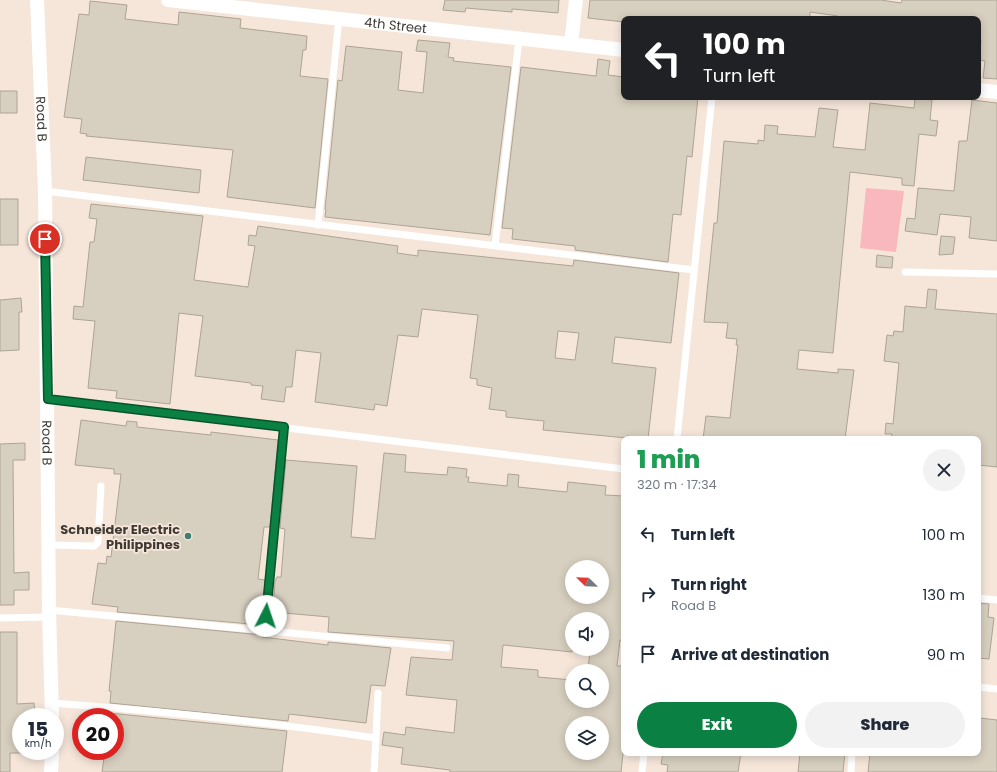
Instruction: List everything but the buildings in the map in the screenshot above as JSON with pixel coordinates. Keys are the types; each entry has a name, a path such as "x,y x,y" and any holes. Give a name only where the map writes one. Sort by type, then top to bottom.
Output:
{"street":[{"name":"Road B","path":"37,0 44,191 48,399 49,613 52,708"},
{"name":"4th Street","path":"168,0 621,50"},
{"path":"571,44 576,0"},
{"path":"981,90 997,92"},
{"path":"51,772 52,760"}],"lane":[{"path":"318,225 339,18"},
{"path":"495,246 519,38"},
{"path":"678,436 712,100"},
{"path":"44,191 694,270"},
{"path":"905,272 997,274"},
{"path":"48,399 621,469"},
{"path":"266,630 284,427"},
{"path":"48,545 94,546 98,542 101,486"},
{"path":"981,598 997,600"},
{"path":"0,618 49,613 266,630 447,648"},
{"path":"981,687 997,689"},
{"path":"374,772 378,693"},
{"path":"64,710 132,709 304,727 376,738"},
{"path":"642,772 644,756"},
{"path":"851,772 852,756"}],"shaded area":[{"path":"866,188 904,191 896,252 860,248"}],"place":[{"name":"Schneider Electric Philippines","path":"188,536"}],"route":[{"path":"45,239 48,399 284,427 280,485 266,616"}]}
